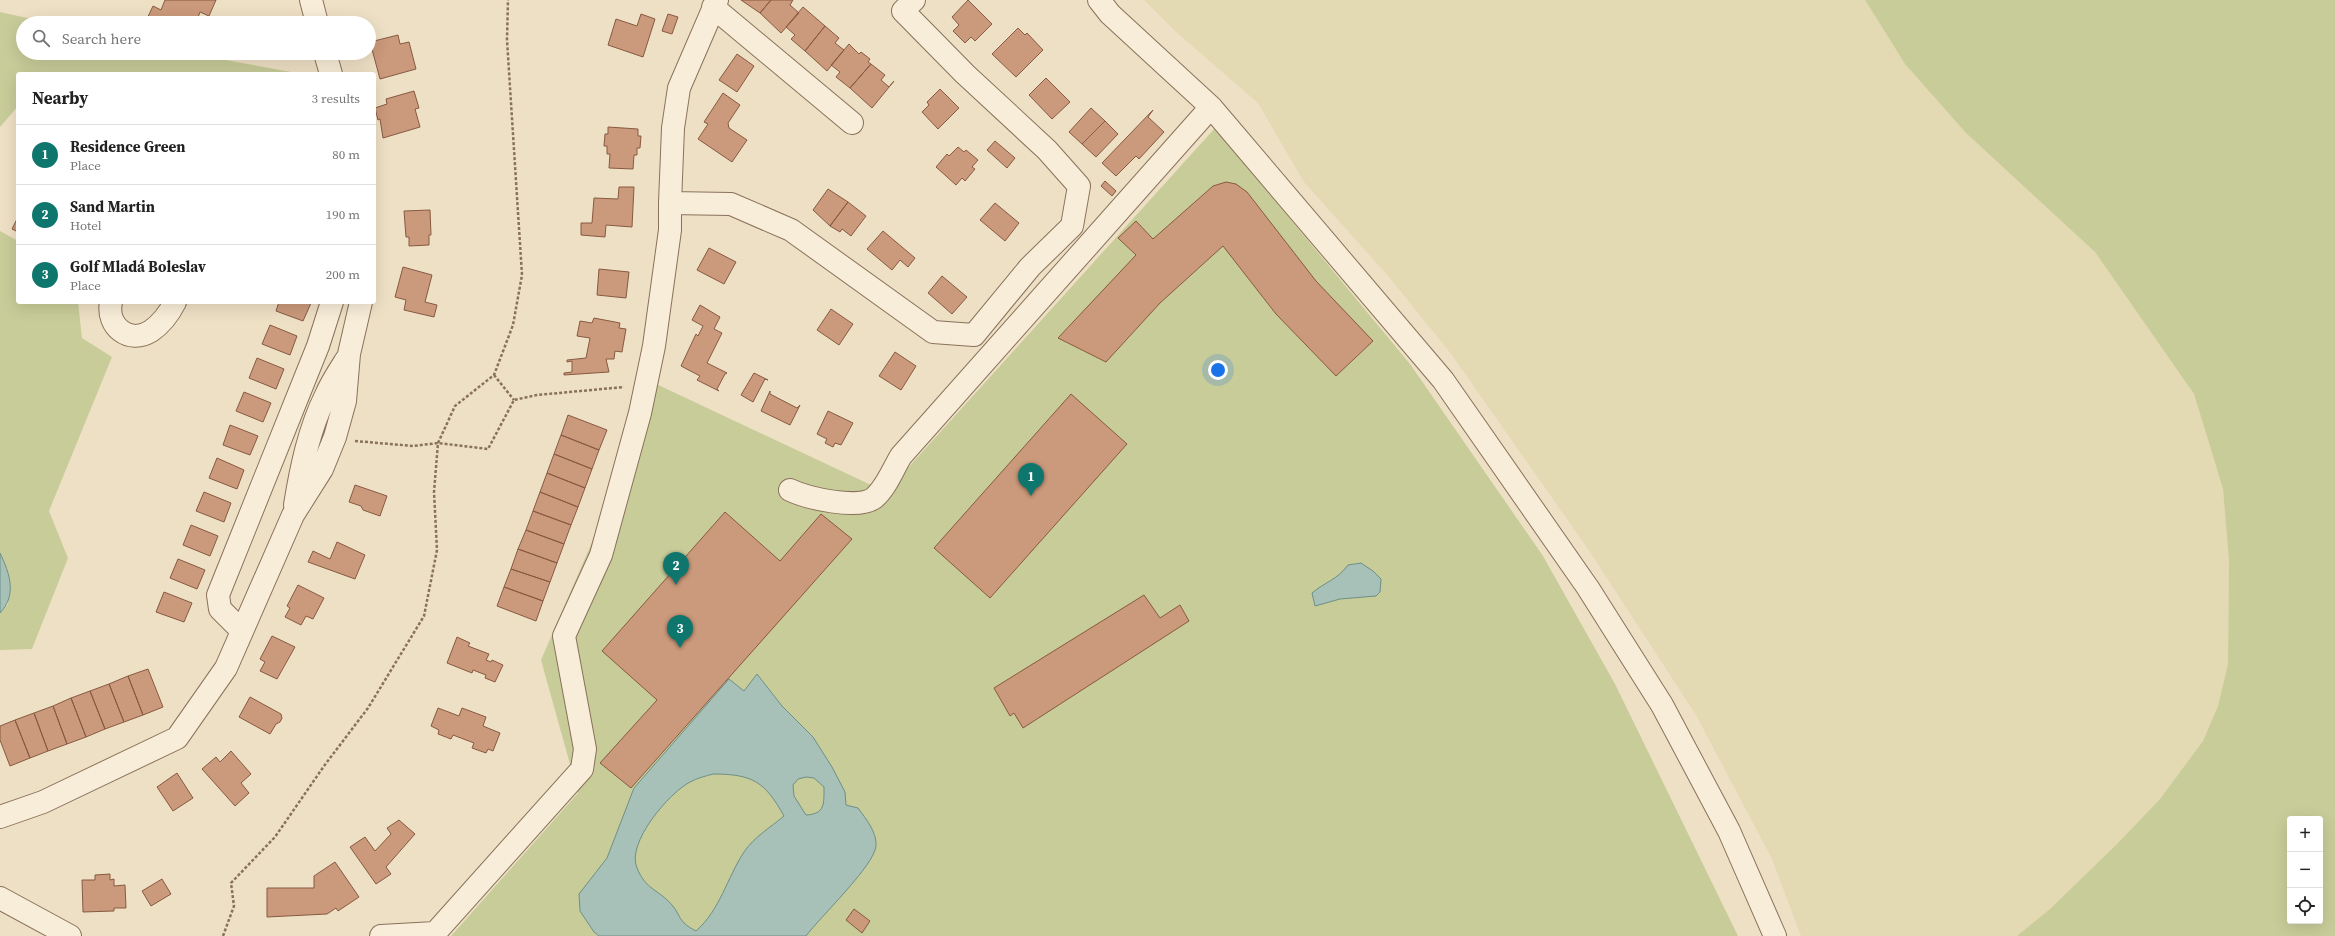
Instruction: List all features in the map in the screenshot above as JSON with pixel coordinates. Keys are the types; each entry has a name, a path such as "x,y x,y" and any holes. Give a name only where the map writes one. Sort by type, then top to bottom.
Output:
{"street":[{"path":"311,0 315,16"},
{"path":"1099,0 1110,14 1211,107 1443,380 1588,588 1662,705 1729,831 1775,936"},
{"path":"381,936 435,933 582,769 586,749 564,636 601,555 646,385 654,346 670,230 673,122 679,88 715,4 852,123"},
{"path":"670,203 731,204 771,221 791,230 933,332 974,335 1030,267 1072,226 1079,186 1047,150 965,74 903,4"},
{"path":"327,60 330,72"},
{"path":"790,490 805,497 853,503 867,502 879,493 901,456 1211,107"},
{"path":"110,304 110,316 116,328 122,332 136,335 151,331 172,310 174,304"},
{"path":"242,631 220,609 218,595 318,346 331,304"},
{"path":"0,817 43,802 177,738 226,668 293,515 322,469 335,437 345,402 349,354 361,304"},
{"path":"293,515 302,464 325,395 349,354"},
{"path":"0,898 70,936"}],"path":[{"path":"223,936 234,906 231,883 275,837 324,766 368,708 424,616 437,550 434,492 438,443 455,406 494,375 513,325 522,275 507,40 508,0"},
{"path":"494,375 514,400"},
{"path":"514,400 537,396 646,385"},
{"path":"335,437 362,443 413,446 438,443 488,449 514,400"}],"shaded area":[{"path":"1144,0 1865,0 1905,64 1966,133 2095,252 2194,394 2223,489 2229,561 2228,664 2218,706 2203,741 2160,799 2117,844 2050,909 2017,936 1801,936 1772,859 1696,715 1590,552 1452,355 1389,277 1304,182 1258,103 1175,31"}],"green space":[{"path":"1865,0 2335,0 2335,936 2017,936 2050,909 2117,844 2160,799 2203,741 2218,706 2228,664 2229,561 2223,489 2194,394 2095,252 1966,133 1905,64"},
{"path":"0,12 18,16 16,16 16,60 225,60 291,72 16,72 16,108 0,127"},
{"path":"1215,128 1410,364 1543,556 1615,684 1738,936 451,936 578,793 541,660 602,519 637,375 886,492"},
{"path":"0,231 16,240 16,304 78,304 82,338 112,357 49,511 68,558 32,649 0,650 0,613 8,604 4,562 0,553"}],"water":[{"path":"0,553 9,576 10,592 9,599 0,613"},
{"path":"1361,563 1373,571 1381,579 1380,592 1376,596 1340,599 1315,606 1312,593 1335,578 1348,565"},
{"path":"757,674 782,706 813,737 832,767 845,792 846,805 858,808 873,831 876,846 873,855 857,878 806,936 599,936 594,932 580,911 579,894 607,858 634,788 729,679 744,691","holes":["713,774 738,776 748,778 756,782 771,795 784,816 758,837 744,852 717,904 704,923 696,931 684,923 672,905 644,881 637,868 635,858 643,833 661,807 681,788 690,782","806,777 814,778 824,787 822,807 817,813 806,815 794,796 793,785 798,779"]}],"building":[{"path":"165,0 216,0 209,16 200,12 199,16 148,16 153,6 161,10"},
{"path":"741,0 771,0 760,13"},
{"path":"771,0 793,0 790,5 799,13 781,33 760,13"},
{"path":"968,0 992,24 975,41 971,37 965,43 953,31 959,25 952,17"},
{"path":"803,7 825,26 805,51 791,39 795,35 786,27"},
{"path":"641,14 655,19 643,57 608,45 616,19 637,26"},
{"path":"668,14 678,17 672,34 662,31"},
{"path":"825,26 839,38 835,43 844,50 827,71 805,51"},
{"path":"1018,28 1025,35 1027,33 1043,50 1016,77 992,54"},
{"path":"398,35 400,44 409,42 416,69 380,79 375,60 376,40"},
{"path":"849,44 859,54 861,52 870,59 868,62 871,64 850,88 836,77 840,72 831,65"},
{"path":"737,54 754,66 737,92 719,80"},
{"path":"871,64 885,75 881,80 889,87 894,81 872,108 850,88"},
{"path":"1046,78 1070,102 1052,119 1029,95"},
{"path":"940,89 959,108 938,129 922,112 929,105 927,102"},
{"path":"414,91 419,108 415,109 420,127 383,138 380,119 378,120 376,108 387,104 386,99"},
{"path":"723,93 740,105 728,123 729,128 747,140 732,162 698,139 708,124 704,122"},
{"path":"1091,108 1105,121 1082,144 1069,132"},
{"path":"1153,110 1148,117 1164,132 1139,159 1136,156 1116,176 1102,163"},
{"path":"1105,121 1118,134 1096,157 1082,144"},
{"path":"608,127 638,129 638,136 641,136 640,148 637,148 637,155 634,155 633,169 609,168 610,154 607,154 607,146 604,146 605,134 608,134"},
{"path":"995,141 1015,158 1007,168 987,150"},
{"path":"958,147 964,152 966,150 978,160 972,167 975,169 965,181 962,178 956,185 936,167 947,154 949,156"},
{"path":"1105,181 1116,191 1112,196 1101,186"},
{"path":"1226,182 1236,184 1247,192 1316,281 1373,341 1336,376 1276,314 1223,246 1160,303 1106,362 1058,338 1136,255 1118,238 1136,221 1153,239 1213,186"},
{"path":"619,187 634,187 632,227 606,225 605,237 581,235 581,223 592,223 594,198 618,199"},
{"path":"828,189 848,202 830,226 813,210"},
{"path":"848,202 866,216 851,236 842,229 840,232 830,226"},
{"path":"995,203 1019,223 1005,241 980,220"},
{"path":"430,210 431,235 429,235 429,245 409,246 409,237 406,237 404,211"},
{"path":"16,221 16,231 12,229"},
{"path":"883,231 915,258 908,267 900,260 892,270 867,249"},
{"path":"709,248 736,262 724,284 697,270"},
{"path":"403,267 432,275 425,302 437,305 434,317 404,310 406,300 395,297"},
{"path":"599,269 629,272 626,298 597,295"},
{"path":"942,276 967,297 952,314 928,293"},
{"path":"278,304 311,304 303,321 276,311"},
{"path":"700,305 720,317 714,329 722,333 707,363 727,373 717,389 719,391 697,380 700,376 681,366 696,334 698,336 703,326 692,320"},
{"path":"831,309 853,324 839,345 817,330"},
{"path":"594,318 620,323 619,328 626,329 622,352 615,351 614,359 606,359 609,372 564,375 564,373 572,372 572,361 567,362 567,360 586,358 590,338 577,336 580,321 592,323"},
{"path":"270,325 297,336 290,355 262,344"},
{"path":"895,352 916,366 901,390 879,376"},
{"path":"257,358 284,369 276,389 249,378"},
{"path":"754,373 768,380 765,379 753,402 741,395"},
{"path":"770,391 770,394 797,408 800,405 790,425 761,411"},
{"path":"244,392 271,403 263,422 236,411"},
{"path":"1071,394 1127,444 990,598 934,548"},
{"path":"828,411 853,423 841,445 835,443 833,447 825,443 827,439 817,434"},
{"path":"568,415 607,430 599,450 561,435"},
{"path":"230,425 258,436 250,455 223,445"},
{"path":"561,435 599,450 592,469 554,454"},
{"path":"554,454 592,469 585,488 547,473"},
{"path":"217,458 244,470 237,489 209,478"},
{"path":"547,473 585,488 578,507 540,492"},
{"path":"355,485 387,496 380,516 363,510 361,506 349,502"},
{"path":"204,492 231,503 224,522 196,511"},
{"path":"540,492 578,507 571,525 533,511"},
{"path":"533,511 571,525 564,544 526,530"},
{"path":"725,512 780,561 821,514 852,539 631,788 600,763 657,700 602,651"},
{"path":"191,525 218,536 210,556 183,545"},
{"path":"526,530 564,544 557,563 518,549"},
{"path":"337,542 365,555 355,579 308,562 313,551 330,559"},
{"path":"518,549 557,563 550,582 511,569"},
{"path":"178,559 205,570 197,589 170,578"},
{"path":"511,569 550,582 543,601 504,587"},
{"path":"298,585 324,598 313,619 306,616 301,625 285,617 290,608 287,606"},
{"path":"504,587 543,601 536,621 497,606"},
{"path":"164,592 192,603 184,622 156,612"},
{"path":"1144,595 1160,618 1180,605 1189,621 1023,728 1014,713 1010,716 994,688"},
{"path":"272,636 295,647 277,679 260,671 265,662 260,659"},
{"path":"457,637 470,643 468,646 489,654 486,660 491,662 492,660 503,665 495,682 485,678 486,675 473,670 472,673 447,663"},
{"path":"148,669 163,707 143,715 128,676"},
{"path":"128,676 143,715 124,722 109,684"},
{"path":"109,684 124,722 105,729 90,691"},
{"path":"90,691 105,729 86,737 71,698"},
{"path":"250,697 281,714 282,718 280,722 276,724 270,734 239,717"},
{"path":"71,698 86,737 67,744 53,706"},
{"path":"53,706 67,744 48,751 34,713"},
{"path":"438,708 459,716 462,708 486,717 483,726 500,733 493,751 488,749 486,753 472,748 474,743 453,735 451,739 438,734 439,730 431,726"},
{"path":"34,713 48,751 30,758 15,720"},
{"path":"15,720 30,758 10,766 0,740 0,726"},
{"path":"231,751 251,774 241,783 249,793 235,806 202,769 216,757 220,762"},
{"path":"177,773 193,798 173,811 157,787"},
{"path":"399,820 415,834 386,867 391,874 376,884 350,847 365,837 375,851 391,834 387,828"},
{"path":"335,862 359,897 338,911 336,908 327,914 267,917 267,888 314,888 314,876"},
{"path":"110,874 110,880 114,879 114,886 125,885 126,908 114,908 114,911 83,912 82,880 95,880 95,875"},
{"path":"162,879 171,894 151,906 142,891"},
{"path":"854,909 870,921 862,933 846,920"}],"place":[{"name":"Residence Green","path":"1031,496"},
{"name":"Sand Martin","path":"676,585"},
{"name":"Golf Mladá Boleslav","path":"680,648"}]}
